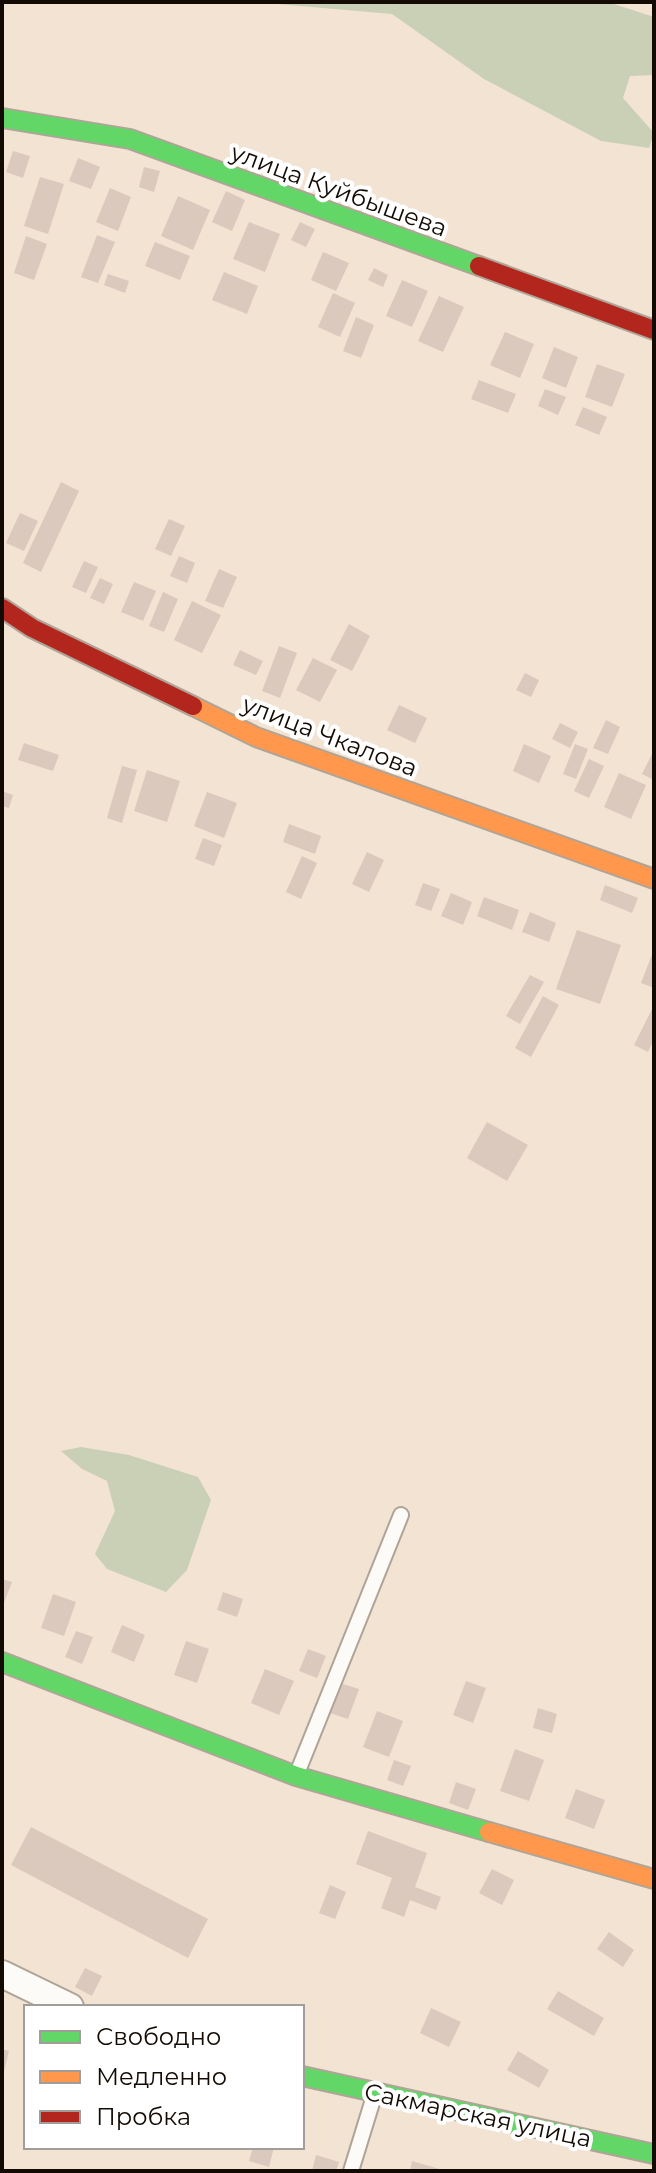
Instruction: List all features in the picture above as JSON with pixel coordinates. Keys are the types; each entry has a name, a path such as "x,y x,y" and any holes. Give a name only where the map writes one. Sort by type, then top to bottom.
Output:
{"street":[{"name":"улица Куйбышева","path":"2,118 130,139 654,330"},
{"name":"улица Чкалова","path":"2,608 32,628 256,737 654,879"},
{"path":"2,1662 296,1776 654,1879"},
{"path":"2,1974 66,2005"},
{"name":"Сакмарская улица","path":"304,2076 654,2154"}],"lane":[{"path":"296,1776 401,1515"},
{"path":"351,2171 375,2092"}],"green space":[{"path":"254,2 608,2 654,17 654,75 630,76 623,98 654,133 649,148 601,141 484,79 392,14"},
{"path":"81,1447 129,1455 198,1477 211,1500 187,1570 166,1592 107,1569 95,1554 115,1511 107,1481 82,1469 61,1451"}],"building":[{"path":"13,151 30,156 23,178 6,172"},
{"path":"78,158 100,167 91,189 69,181"},
{"path":"144,167 160,171 154,192 139,187"},
{"path":"40,177 64,184 48,234 24,226"},
{"path":"110,188 131,197 118,231 96,222"},
{"path":"226,191 245,200 232,231 212,222"},
{"path":"178,196 210,210 193,250 161,236"},
{"path":"249,222 280,234 265,272 233,259"},
{"path":"300,222 315,229 306,247 291,240"},
{"path":"97,235 115,242 98,283 81,277"},
{"path":"26,236 47,244 34,280 14,273"},
{"path":"155,242 190,256 180,280 145,266"},
{"path":"323,252 349,263 336,291 311,280"},
{"path":"374,268 388,275 383,287 368,280"},
{"path":"224,272 258,286 247,314 212,300"},
{"path":"108,274 129,281 125,293 104,285"},
{"path":"402,280 428,291 412,327 386,316"},
{"path":"333,293 355,303 340,337 318,327"},
{"path":"439,296 464,307 443,352 418,341"},
{"path":"356,317 374,325 361,358 343,351"},
{"path":"505,332 534,344 520,378 490,365"},
{"path":"554,347 578,357 566,388 542,378"},
{"path":"597,364 625,374 612,407 585,397"},
{"path":"479,380 516,394 508,413 471,399"},
{"path":"545,389 566,397 558,415 538,406"},
{"path":"583,407 607,417 599,435 575,425"},
{"path":"61,482 79,491 41,572 23,563"},
{"path":"20,513 38,521 24,551 6,543"},
{"path":"169,519 185,526 171,556 155,549"},
{"path":"179,556 195,563 187,583 170,576"},
{"path":"84,561 98,567 86,593 72,587"},
{"path":"219,569 237,577 223,608 205,601"},
{"path":"100,578 113,584 104,604 90,598"},
{"path":"134,582 156,591 143,621 121,612"},
{"path":"163,592 178,599 164,632 149,626"},
{"path":"192,601 221,615 202,653 174,640"},
{"path":"349,624 370,636 352,671 330,660"},
{"path":"279,646 297,653 280,698 262,691"},
{"path":"240,650 263,661 256,675 233,665"},
{"path":"313,658 337,670 320,702 296,690"},
{"path":"525,673 539,680 531,697 516,690"},
{"path":"399,705 427,718 415,743 387,730"},
{"path":"606,720 620,727 608,754 593,748"},
{"path":"560,723 578,732 570,748 552,739"},
{"path":"24,743 59,755 53,771 18,760"},
{"path":"524,744 551,756 539,783 513,771"},
{"path":"575,744 588,749 576,779 563,774"},
{"path":"654,750 654,780 642,774"},
{"path":"589,759 604,766 589,798 574,791"},
{"path":"122,766 137,770 122,823 107,818"},
{"path":"147,770 180,781 167,822 134,811"},
{"path":"619,773 646,785 631,819 604,807"},
{"path":"2,791 13,795 9,808 2,806"},
{"path":"207,792 237,803 224,838 194,826"},
{"path":"289,824 321,836 315,854 283,842"},
{"path":"203,838 222,845 214,866 195,859"},
{"path":"367,852 384,860 369,892 352,884"},
{"path":"302,856 317,863 301,899 286,892"},
{"path":"423,883 440,889 431,911 415,905"},
{"path":"605,885 638,898 632,913 600,900"},
{"path":"451,893 472,902 463,925 441,916"},
{"path":"484,897 519,910 512,930 477,916"},
{"path":"530,912 556,923 549,942 522,932"},
{"path":"577,930 621,945 600,1004 556,989"},
{"path":"654,949 654,988 641,983"},
{"path":"530,975 544,982 520,1024 506,1016"},
{"path":"543,996 559,1005 531,1057 515,1048"},
{"path":"654,1005 654,1039 648,1052 634,1045"},
{"path":"487,1122 528,1145 507,1181 467,1158"},
{"path":"2,1579 12,1582 2,1608"},
{"path":"223,1592 243,1599 237,1617 217,1610"},
{"path":"53,1594 76,1602 64,1636 41,1628"},
{"path":"122,1625 145,1635 134,1662 111,1652"},
{"path":"76,1631 93,1637 82,1664 65,1657"},
{"path":"186,1641 209,1649 197,1683 174,1675"},
{"path":"308,1649 326,1656 317,1678 299,1671"},
{"path":"265,1669 294,1681 279,1715 251,1703"},
{"path":"466,1681 486,1688 473,1723 453,1715"},
{"path":"340,1683 359,1689 348,1719 330,1713"},
{"path":"538,1708 557,1714 552,1733 533,1728"},
{"path":"377,1711 403,1721 389,1757 363,1747"},
{"path":"515,1749 544,1760 529,1801 500,1791"},
{"path":"394,1760 411,1766 403,1786 387,1780"},
{"path":"456,1782 476,1789 468,1810 449,1803"},
{"path":"576,1789 605,1800 594,1829 565,1818"},
{"path":"31,1827 208,1919 188,1958 11,1865"},
{"path":"368,1831 427,1853 415,1887 441,1897 436,1910 410,1900 404,1917 381,1908 392,1878 356,1864"},
{"path":"492,1869 514,1880 502,1905 479,1893"},
{"path":"330,1885 346,1892 335,1919 319,1913"},
{"path":"609,1932 634,1950 623,1967 597,1949"},
{"path":"85,1968 102,1976 92,1996 75,1987"},
{"path":"558,1991 604,2018 594,2036 547,2009"},
{"path":"431,2008 461,2022 449,2047 420,2033"},
{"path":"2,2049 9,2051 3,2075 2,2075"},
{"path":"518,2051 549,2070 539,2088 507,2070"},
{"path":"252,2149 274,2149 269,2167 249,2161"},
{"path":"316,2155 339,2162 336,2171 312,2171"},
{"path":"412,2161 443,2170 410,2171"}],"traffic: fast":[{"path":"2,118 130,139 479,266"},
{"path":"2,1662 296,1776 489,1832"},
{"path":"304,2076 654,2154"}],"traffic: slow":[{"path":"193,706 256,737 654,879"},
{"path":"489,1832 654,1879"}],"traffic: jam":[{"path":"479,266 654,330"},
{"path":"2,608 32,628 193,706"}]}
